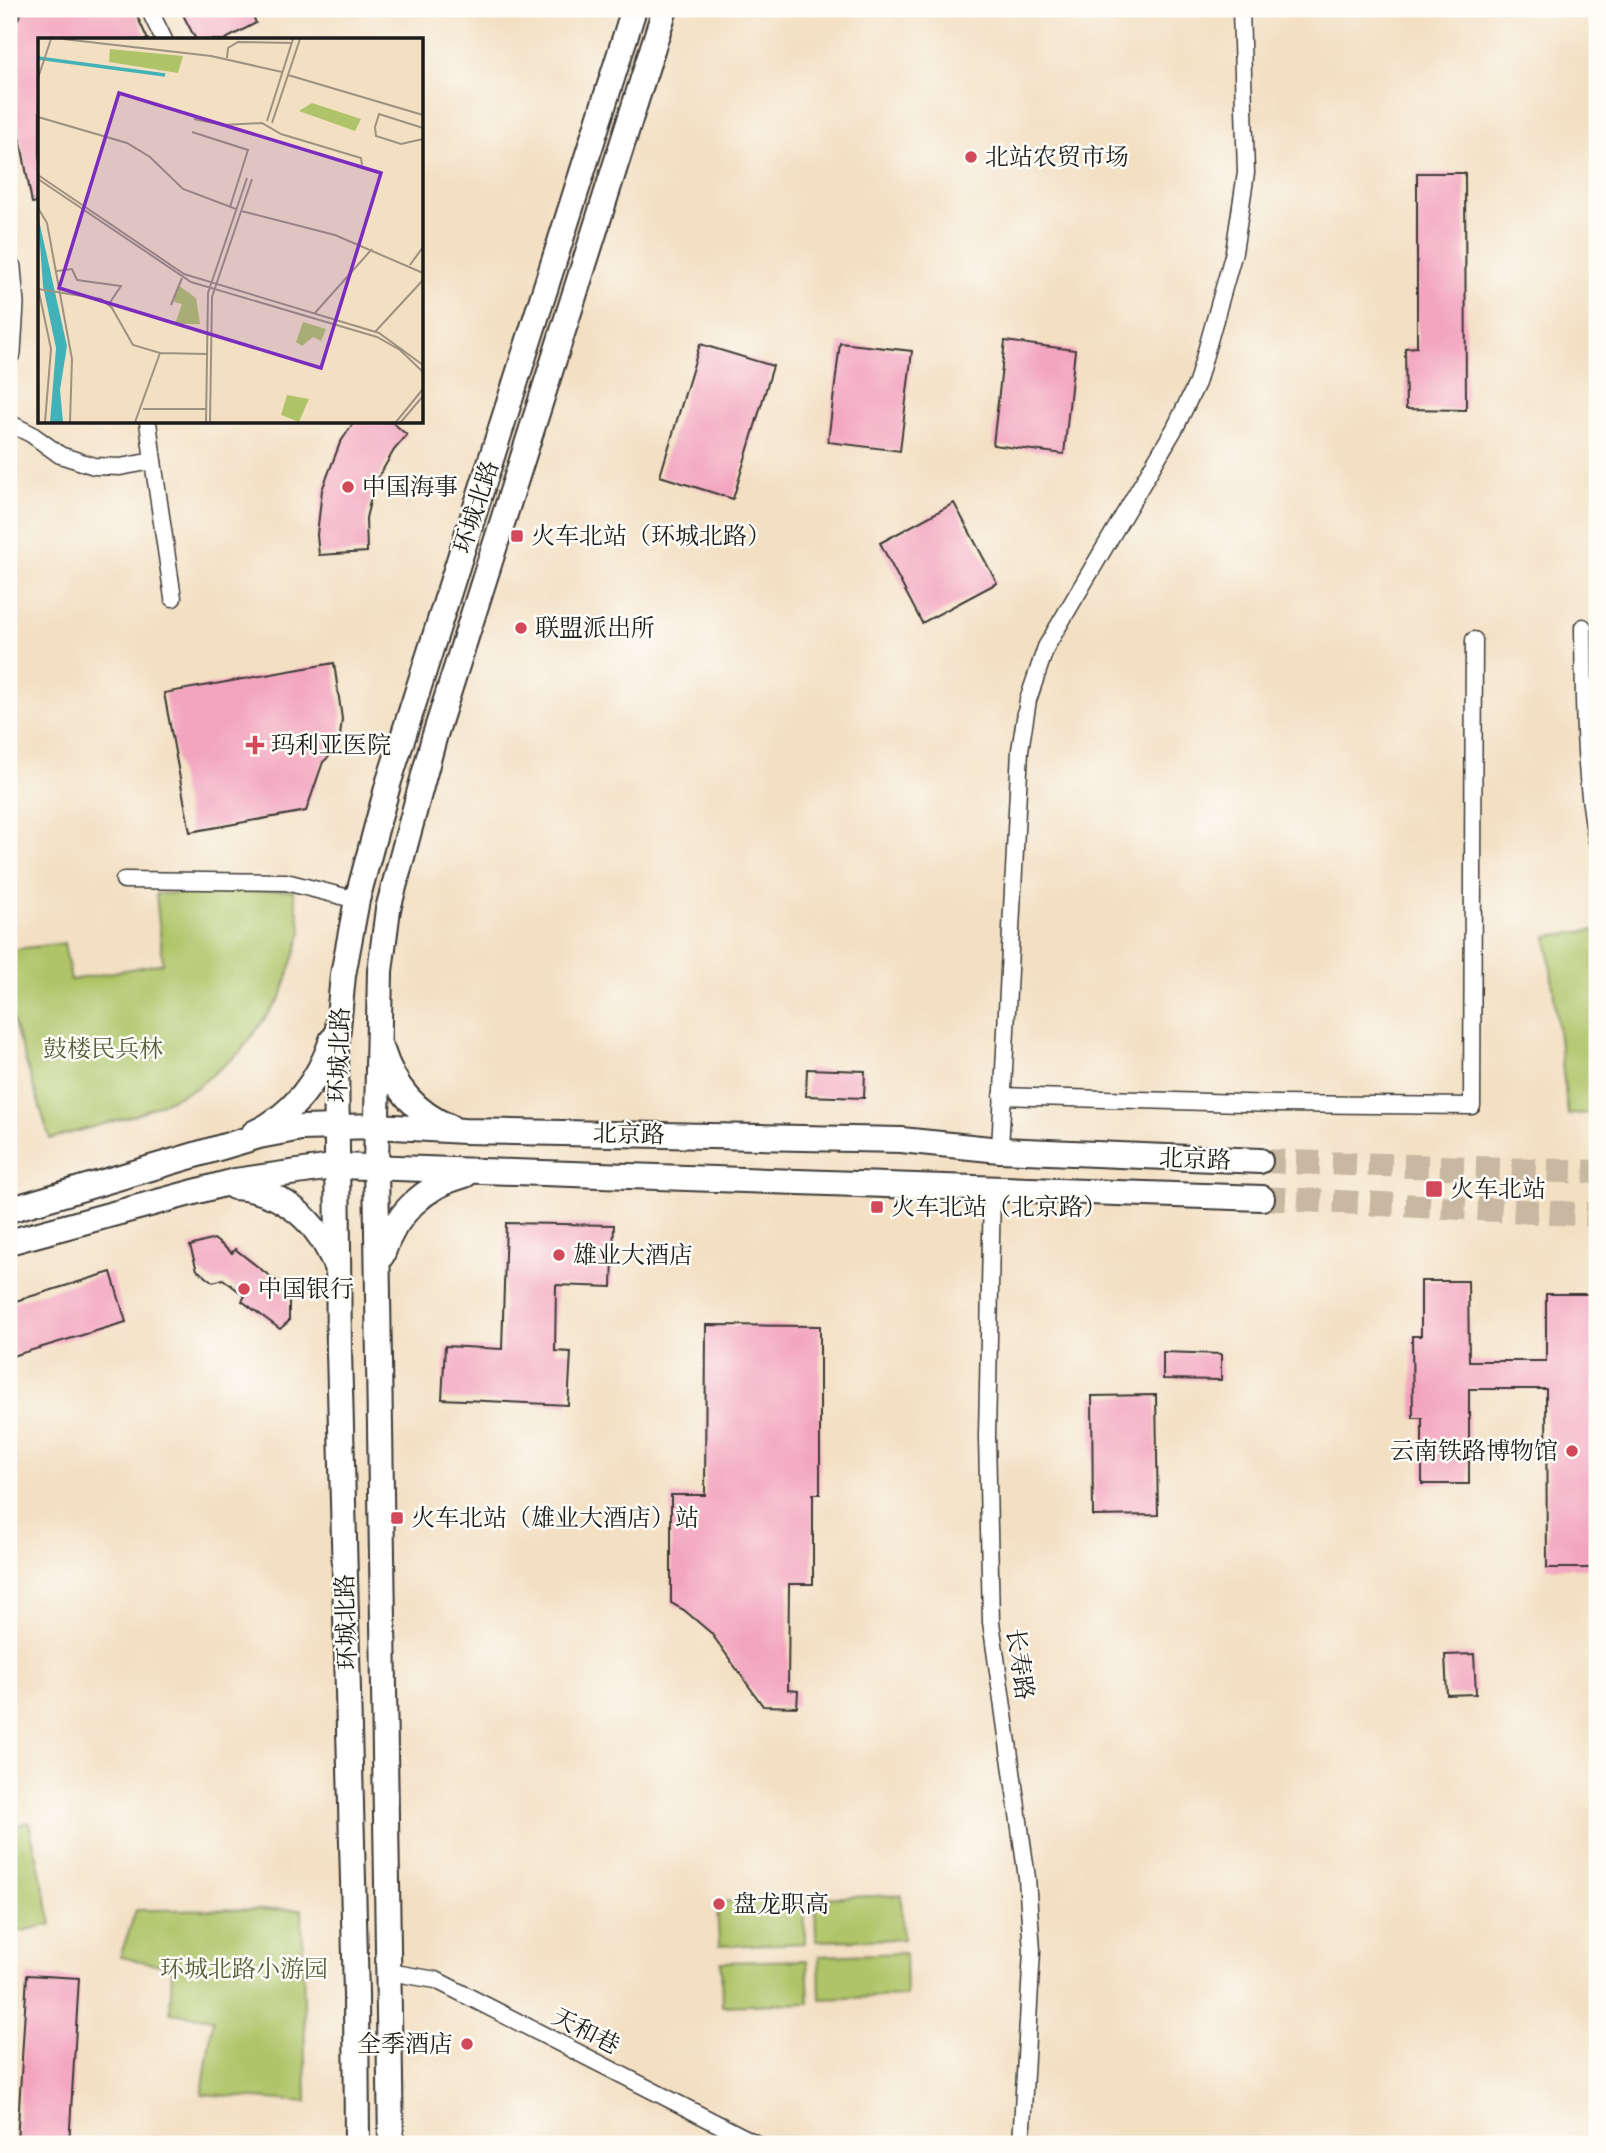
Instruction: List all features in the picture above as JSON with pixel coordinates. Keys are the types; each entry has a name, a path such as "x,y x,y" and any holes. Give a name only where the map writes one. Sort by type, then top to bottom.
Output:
{"main road":[{"name":"环城北路","path":"357,2144 336,1048 343,975 357,900 388,781 634,9"},
{"name":"环城北路","path":"391,2144 376,1166 380,971 388,909 434,738 665,9"},
{"path":"9,268 12,304 9,352"},
{"path":"222,1146 261,1129 293,1106 306,1091 328,1055 340,1009"},
{"path":"379,1037 388,1068 405,1095 431,1118 464,1132"},
{"name":"北京路","path":"9,1210 222,1146 300,1129 337,1126 464,1132 901,1140 1000,1150 1261,1161"},
{"name":"北京路","path":"9,1242 208,1188 270,1175 339,1166 1262,1198"},
{"path":"378,1273 394,1226 415,1201 441,1183 477,1172"},
{"path":"208,1188 260,1191 291,1206 315,1228 326,1244 339,1286"}],"street":[{"path":"149,9 163,38"},
{"path":"1000,1150 1020,750 1028,699 1046,647 1175,428 1197,383 1234,252 1245,173 1241,9"},
{"path":"9,423 31,433 60,455 94,466 120,467 153,461"},
{"path":"148,424 173,598"},
{"path":"1583,627 1586,752 1591,811 1597,842"},
{"path":"1002,1096 1278,1104 1472,1106 1474,640"},
{"path":"124,880 286,882 357,900"},
{"name":"长寿路","path":"992,1189 987,1436 991,1622 1027,1878 1032,1951 1021,2144"},
{"name":"天和巷","path":"389,1972 436,1980 757,2144"}],"green space":[{"name":"鼓楼民兵林","path":"293,890 302,932 281,997 240,1052 196,1088 135,1115 50,1139 9,1008 9,950 64,943 71,980 163,963 156,894"},
{"path":"1597,930 1597,1112 1568,1115 1547,936"},
{"path":"29,1822 52,1924 9,1934 9,1827"},
{"path":"901,1895 903,1939 816,1941 815,1898"},
{"path":"804,1899 805,1943 719,1946 717,1902"},
{"name":"环城北路小游园","path":"302,1909 306,2102 202,2094 213,2019 170,2013 172,1967 120,1957 136,1910"},
{"path":"905,1953 906,1996 820,1999 819,1956"},
{"path":"807,1960 809,2003 722,2006 721,1962"}],"building":[{"path":"24,9 134,9 147,38 38,38 38,202 32,203 9,77 9,41 14,25"},
{"path":"180,9 250,9 256,23 228,38 195,38"},
{"path":"1417,173 1465,173 1466,410 1406,409 1405,348 1417,347"},
{"path":"1005,341 1075,350 1064,454 993,445"},
{"path":"840,343 912,351 900,451 828,442"},
{"path":"700,344 773,366 733,499 660,476"},
{"name":"中国海事","path":"353,424 394,424 407,435 394,450 374,485 366,518 367,552 319,555 317,535 322,490 340,443"},
{"path":"954,503 997,583 922,623 880,543"},
{"name":"玛利亚医院","path":"334,663 342,719 340,736 332,754 323,762 306,811 190,832 164,693"},
{"path":"807,1069 865,1071 864,1098 806,1096"},
{"path":"506,1223 614,1225 612,1287 556,1285 555,1351 571,1352 568,1405 442,1399 445,1346 502,1349"},
{"path":"214,1239 232,1253 235,1249 276,1281 273,1285 289,1297 289,1321 280,1329 242,1301 245,1296 223,1279 213,1282 197,1270 190,1246"},
{"path":"111,1272 126,1322 9,1357 9,1303"},
{"name":"云南铁路博物馆","path":"1421,1281 1468,1281 1469,1361 1546,1361 1546,1294 1597,1294 1597,1568 1547,1568 1546,1389 1469,1389 1469,1484 1422,1484 1422,1418 1413,1418 1412,1336 1421,1336"},
{"path":"706,1325 820,1326 820,1494 813,1494 813,1584 789,1584 788,1690 798,1691 797,1707 763,1706 711,1633 684,1610 671,1603 671,1495 705,1495"},
{"path":"1163,1352 1221,1354 1221,1380 1163,1379"},
{"path":"1156,1395 1158,1515 1093,1516 1092,1396"},
{"path":"1474,1654 1476,1694 1447,1695 1445,1655"},
{"path":"27,1975 79,1978 69,2144 17,2142"}],"tunnel":[{"path":"1260,1161 1597,1172"},
{"path":"1262,1198 1597,1215"}],"place":[{"name":"北站农贸市场","path":"971,157"},
{"name":"中国海事","path":"348,487"},
{"name":"火车北站（环城北路）","path":"517,536"},
{"name":"联盟派出所","path":"521,628"},
{"name":"玛利亚医院","path":"255,745"},
{"name":"火车北站","path":"1434,1189"},
{"name":"火车北站（北京路）","path":"877,1207"},
{"name":"雄业大酒店","path":"559,1255"},
{"name":"中国银行","path":"244,1289"},
{"name":"云南铁路博物馆","path":"1572,1451"},
{"name":"火车北站（雄业大酒店）站","path":"397,1518"},
{"name":"盘龙职高","path":"719,1904"},
{"name":"全季酒店","path":"467,2044"}]}
